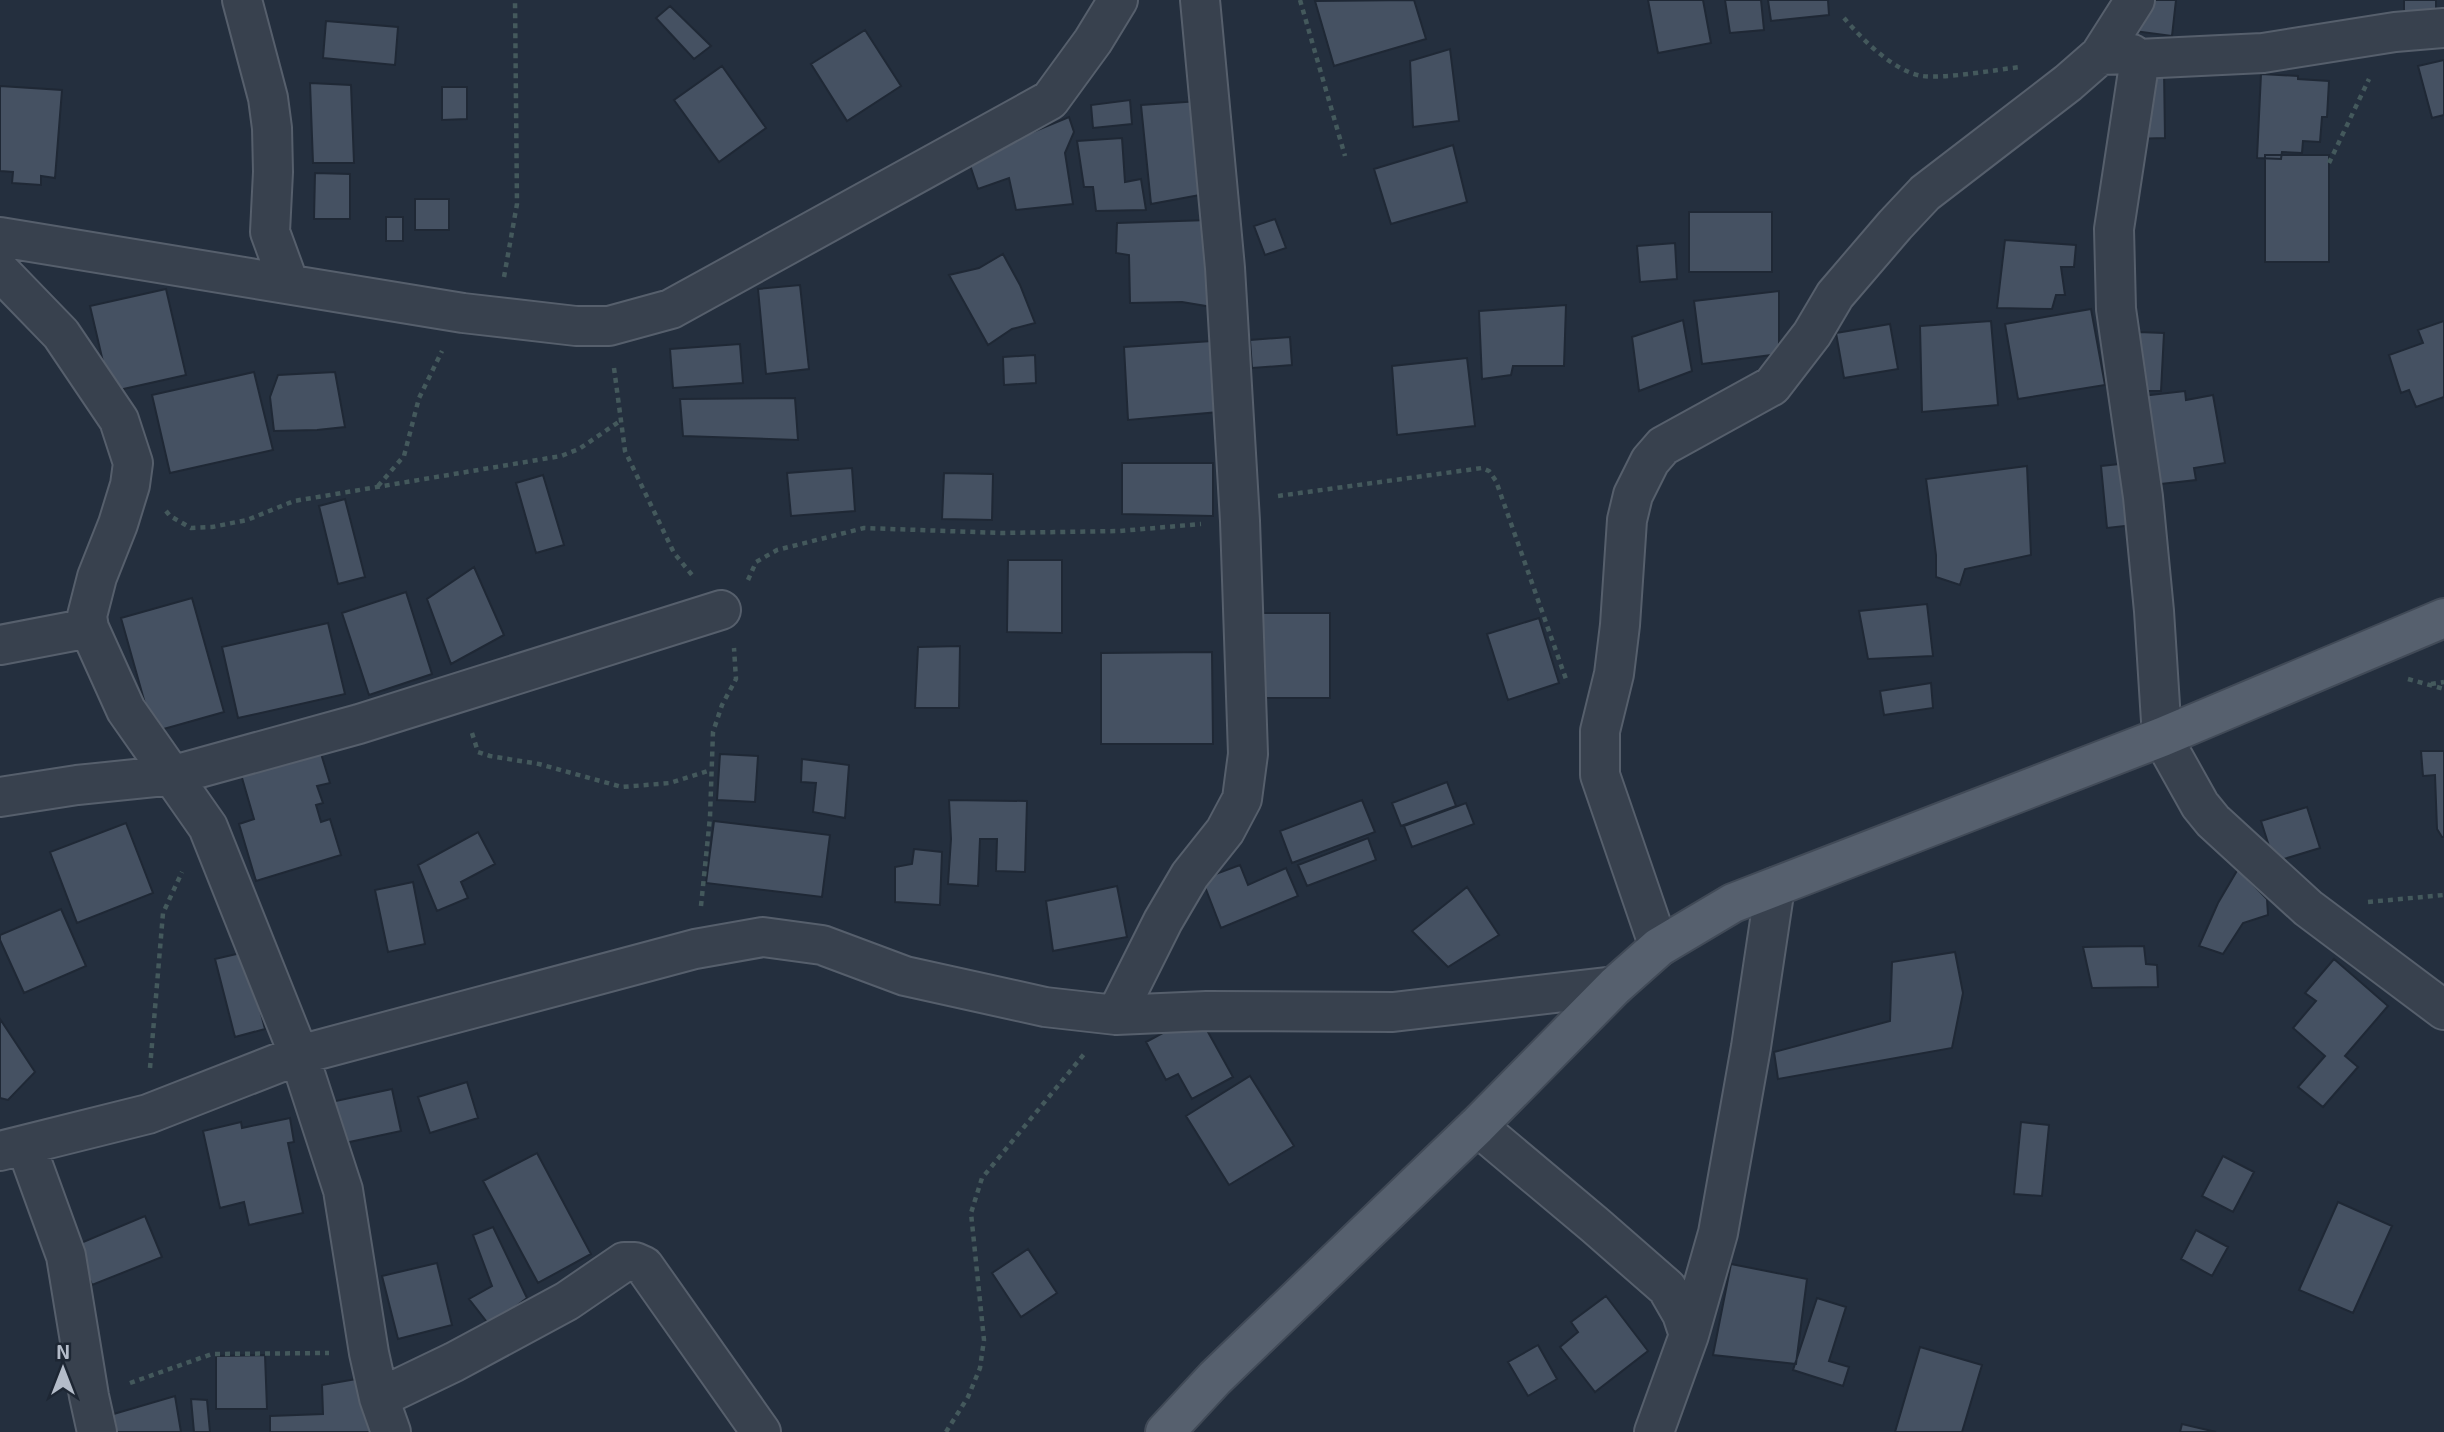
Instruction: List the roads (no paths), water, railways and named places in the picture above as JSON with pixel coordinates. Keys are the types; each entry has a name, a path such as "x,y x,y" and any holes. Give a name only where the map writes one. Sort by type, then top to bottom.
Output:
{"main road":[{"path":"1165,1432 1215,1378 1477,1126 1615,986 1659,947 1733,903 2162,737 2444,618"}],"street":[{"path":"242,0 256,47 271,118 273,172 270,232 289,284"},
{"path":"0,236 480,314 576,326 609,326 671,309 1050,100 1093,41 1118,0"},
{"path":"1116,1015 1163,920 1190,875 1225,831 1242,799 1248,754 1225,268 1200,0"},
{"path":"1659,947 1600,775 1600,731 1614,674 1627,520 1633,495 1650,461 1663,446 1772,386 1812,334 1835,295 1925,193 2068,83 2100,55 2135,0"},
{"path":"2100,55 2132,54 2138,59 2263,53 2395,32 2444,28"},
{"path":"2138,59 2114,229 2116,309 2143,497 2162,737 2200,805 2213,821 2308,908 2444,1010"},
{"path":"0,271 61,334 119,420 133,463 130,485 97,577 87,615 89,628 126,710 208,827 299,1055 343,1190 369,1353 385,1415 454,1362 567,1301 624,1262 635,1262 645,1266 761,1432"},
{"path":"0,797 77,785 174,775 359,724 733,599"},
{"path":"0,645 89,628"},
{"path":"1654,1432 1689,1335 1718,1233 1751,1047 1775,887"},
{"path":"93,1414 66,1256 13,1148 148,1114 299,1055 695,949 763,937 822,945 905,976 1045,1007 1116,1015 1207,1011 1392,1012 1615,986"},
{"path":"1477,1126 1667,1288 1682,1314 1689,1335"}]}
